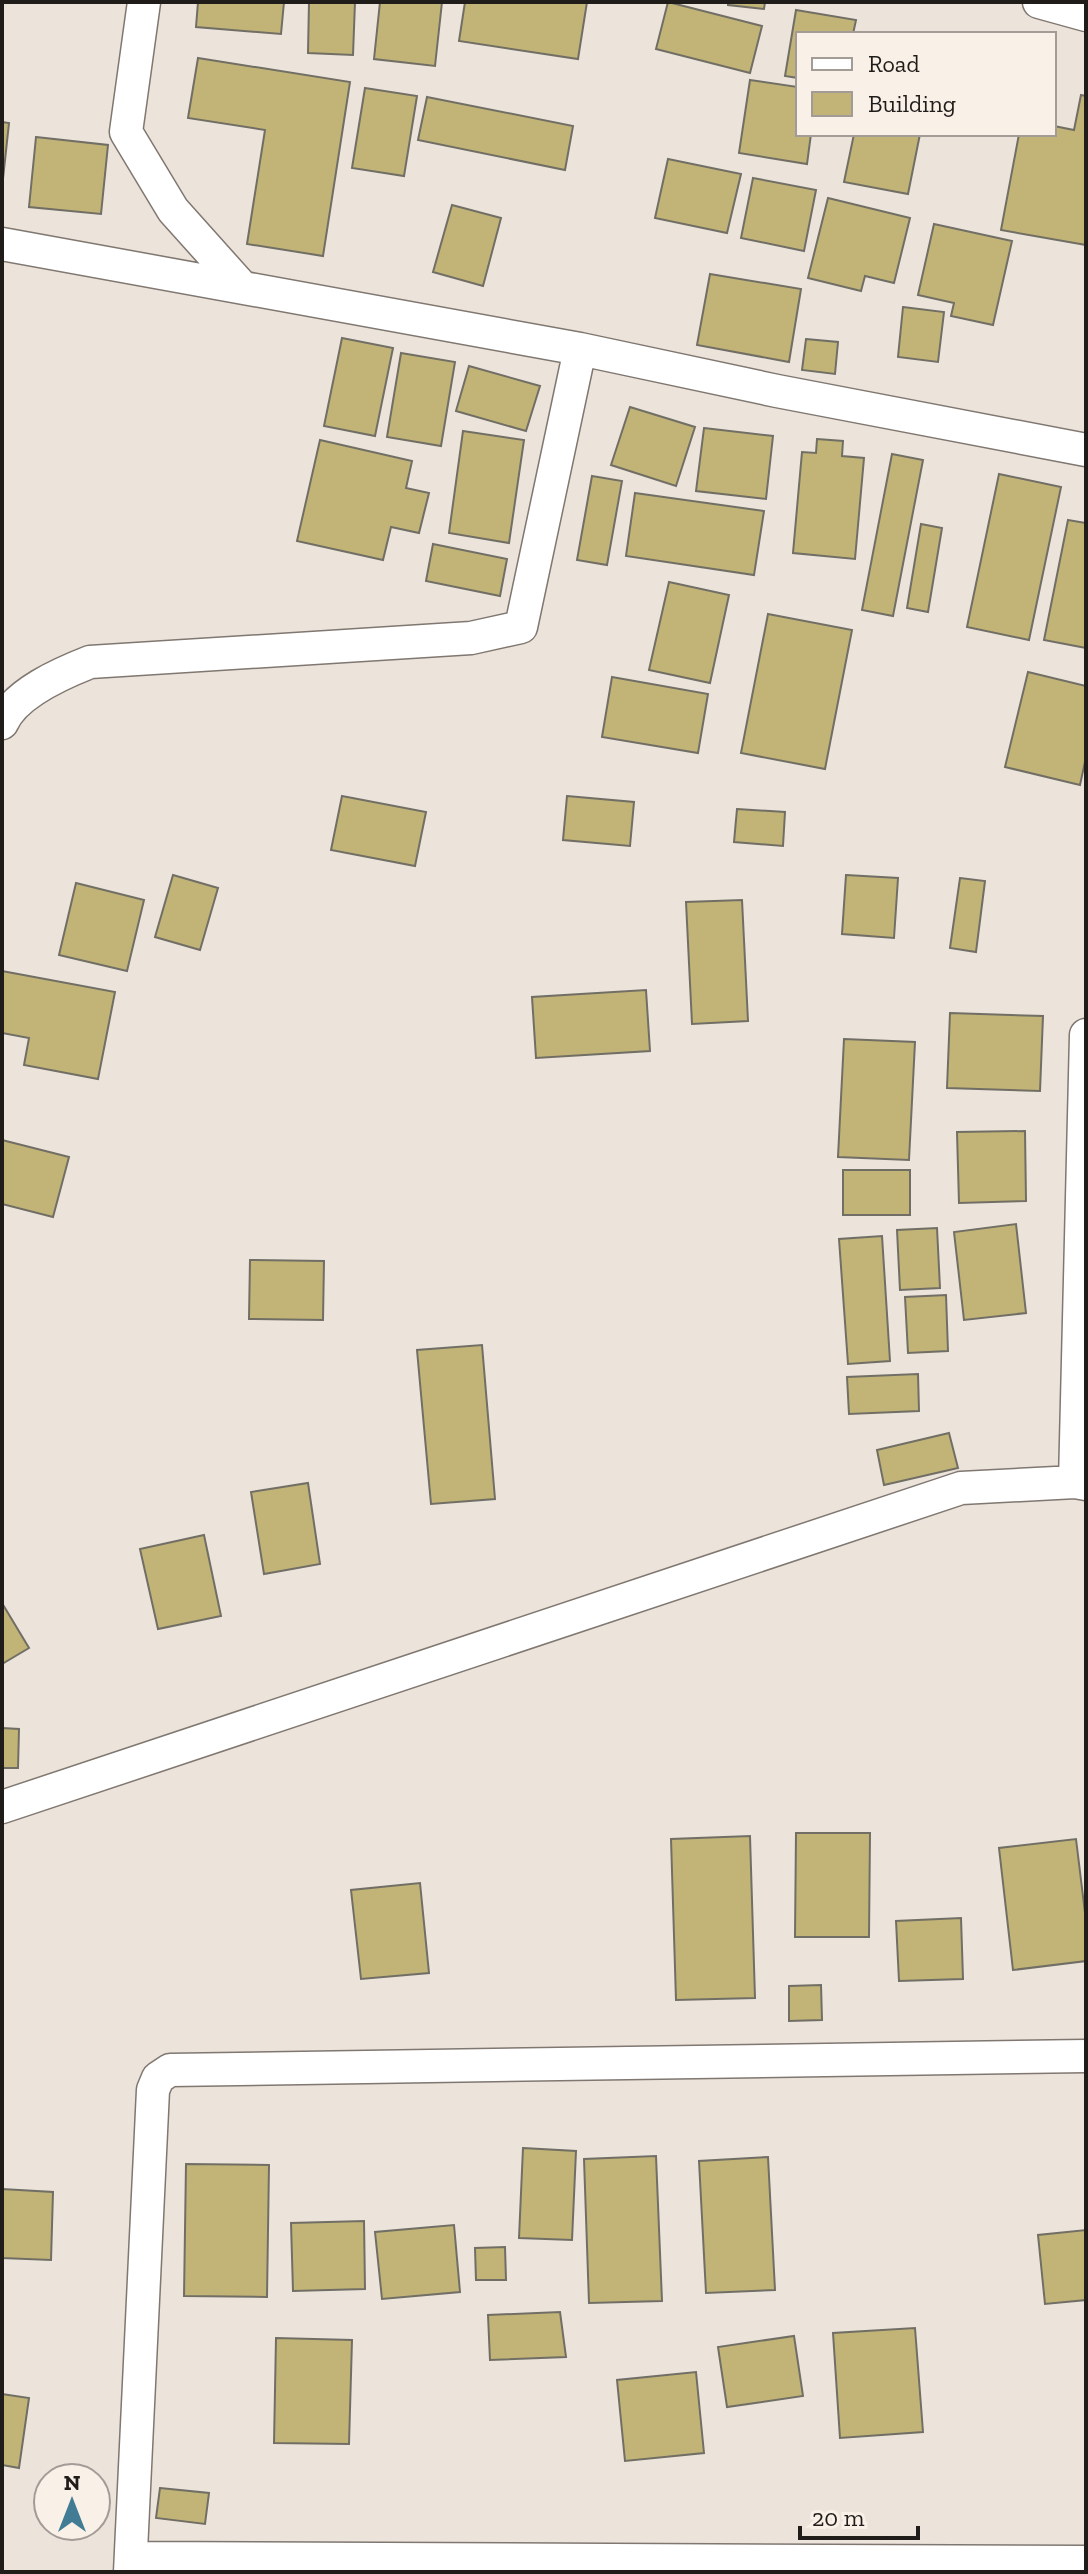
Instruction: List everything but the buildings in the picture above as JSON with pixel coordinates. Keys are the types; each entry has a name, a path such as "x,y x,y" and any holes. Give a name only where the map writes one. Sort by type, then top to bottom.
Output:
{"street":[{"path":"144,2 126,132 173,210 242,287"},
{"path":"1039,2 1086,15"},
{"path":"2,244 580,349 777,391 1086,450"},
{"path":"2,723 6,713 50,678 90,662 471,638 521,627 580,349"},
{"path":"2,1807 961,1488 1080,1483 1086,1035"},
{"path":"1086,2056 170,2070 158,2078 153,2090 131,2565 804,2566 1086,2562"}]}
